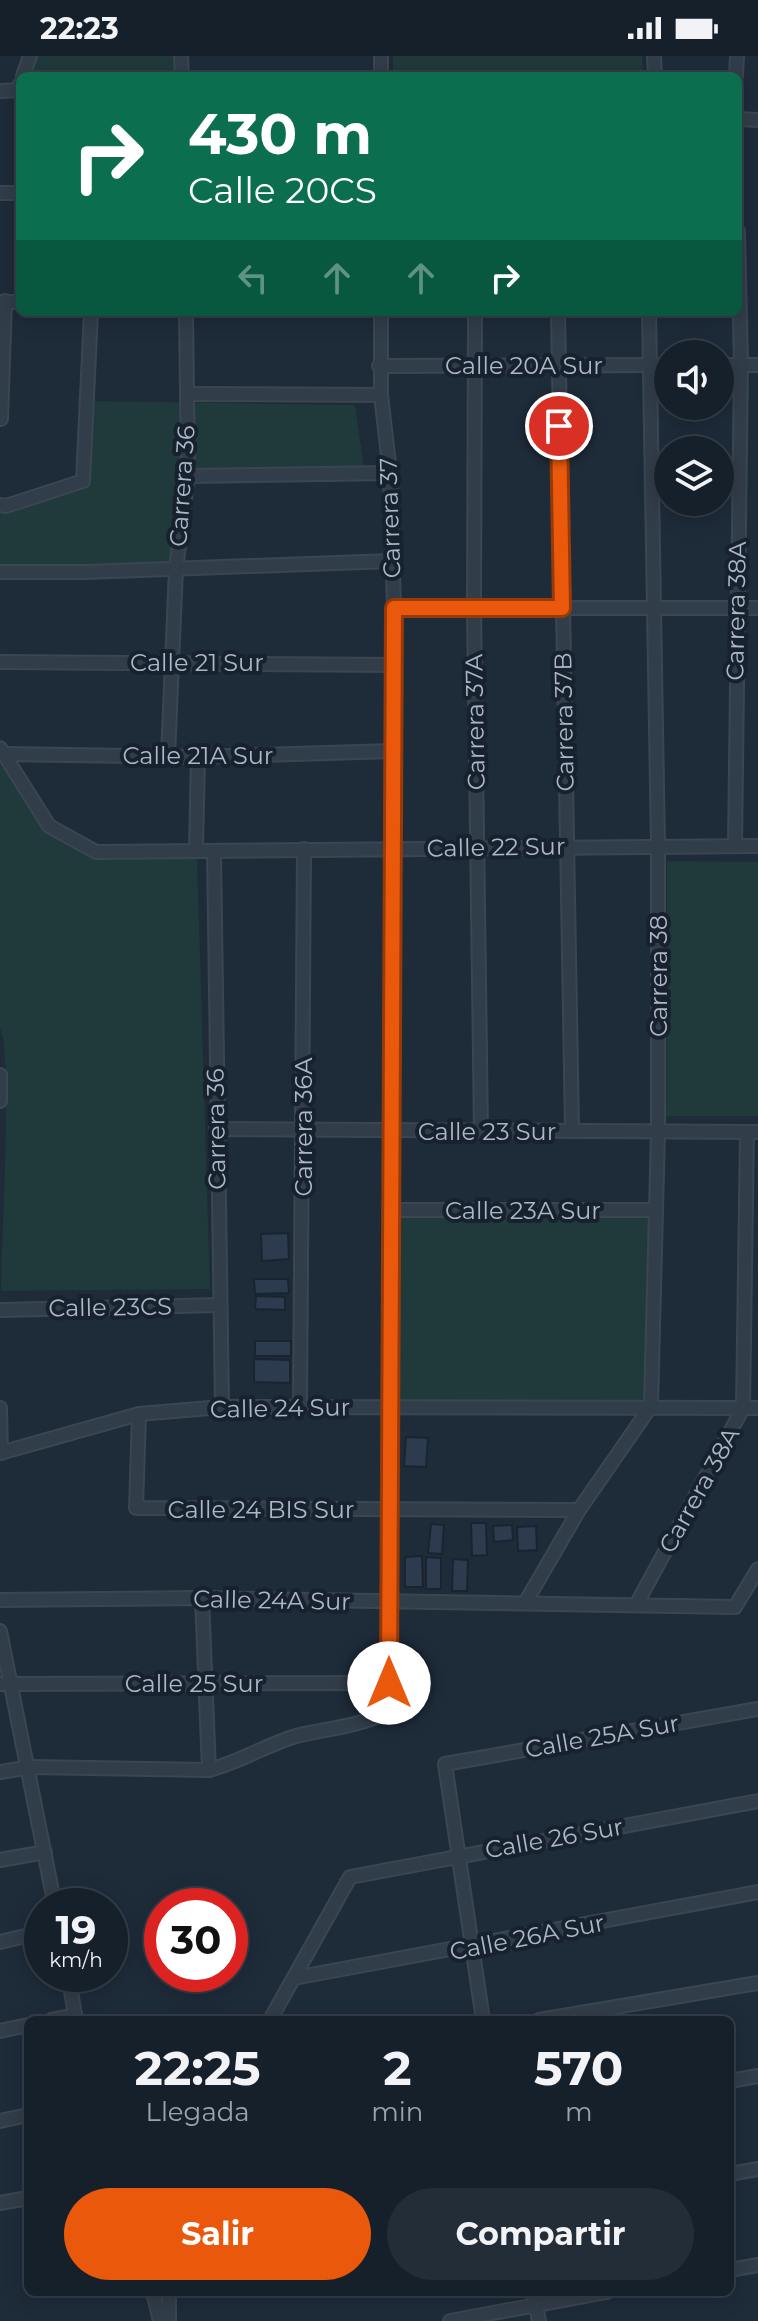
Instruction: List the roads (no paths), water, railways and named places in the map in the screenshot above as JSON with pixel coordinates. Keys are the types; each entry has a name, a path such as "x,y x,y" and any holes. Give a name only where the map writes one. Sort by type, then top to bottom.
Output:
{"street":[{"path":"1,419 3,301"},
{"path":"0,505 6,506 83,481 91,316"},
{"name":"Carrera 36","path":"168,756 176,569 188,476 186,316"},
{"name":"Carrera 37","path":"381,316 379,366 390,473 394,608 389,1683"},
{"name":"Carrera 37A","path":"475,316 474,608 481,1131"},
{"name":"Carrera 37B","path":"558,316 572,1131"},
{"name":"Carrera 38","path":"649,316 647,365 658,845 658,1132 651,1406"},
{"name":"Carrera 38A","path":"735,846 740,316"},
{"name":"Calle 20A Sur","path":"379,366 654,365"},
{"path":"734,365 758,365"},
{"path":"187,394 381,395"},
{"path":"188,476 390,473"},
{"path":"0,572 391,561"},
{"path":"394,608 758,608"},
{"name":"Calle 21 Sur","path":"0,662 393,665"},
{"name":"Calle 22 Sur","path":"2,751 49,826 96,852 758,846"},
{"name":"Calle 21A Sur","path":"2,751 198,757 392,751"},
{"path":"196,851 198,757"},
{"name":"Carrera 36A","path":"300,1405 304,849"},
{"name":"Carrera 36","path":"214,851 222,1407"},
{"path":"0,1075 0,1101"},
{"name":"Calle 23 Sur","path":"216,1129 752,1132"},
{"name":"Carrera 38A","path":"636,1605 743,1408 752,1132"},
{"name":"Calle 23A Sur","path":"389,1210 656,1210"},
{"name":"Calle 23CS","path":"0,1310 220,1305"},
{"path":"525,1603 579,1510 651,1406"},
{"name":"Calle 24 Sur","path":"0,1453 139,1414 222,1407 758,1408"},
{"path":"0,1408 0,1453"},
{"name":"Calle 24 BIS Sur","path":"139,1414 136,1508 579,1510"},
{"name":"Calle 24A Sur","path":"0,1600 202,1598 389,1604 735,1607 758,1569"},
{"path":"202,1598 209,1770"},
{"path":"0,1631 6,1683 30,1767 52,1888"},
{"name":"Calle 25 Sur","path":"6,1683 389,1683"},
{"path":"0,1772 30,1767 209,1770 235,1763 294,1737 381,1715 389,1701 389,1683"},
{"name":"Calle 25A Sur","path":"457,1855 445,1764 758,1709"},
{"name":"Calle 26 Sur","path":"294,1978 350,1877 758,1801"},
{"path":"0,1860 45,1852"},
{"path":"457,1855 482,2016"},
{"name":"Calle 26A Sur","path":"294,1978 472,1948 758,1892"},
{"path":"0,1942 24,1936"},
{"path":"272,2016 294,1978"},
{"path":"563,2016 758,1983"},
{"path":"71,1992 76,2016"},
{"path":"0,2031 24,2026"},
{"path":"734,2080 758,2076"},
{"path":"0,2121 24,2116"},
{"path":"734,2173 758,2169"},
{"path":"0,2203 24,2199"},
{"path":"734,2269 758,2265"},
{"path":"154,2296 160,2321"},
{"path":"169,2296 169,2321"},
{"path":"450,2321 535,2298 559,2296"},
{"path":"535,2298 539,2321"}]}
